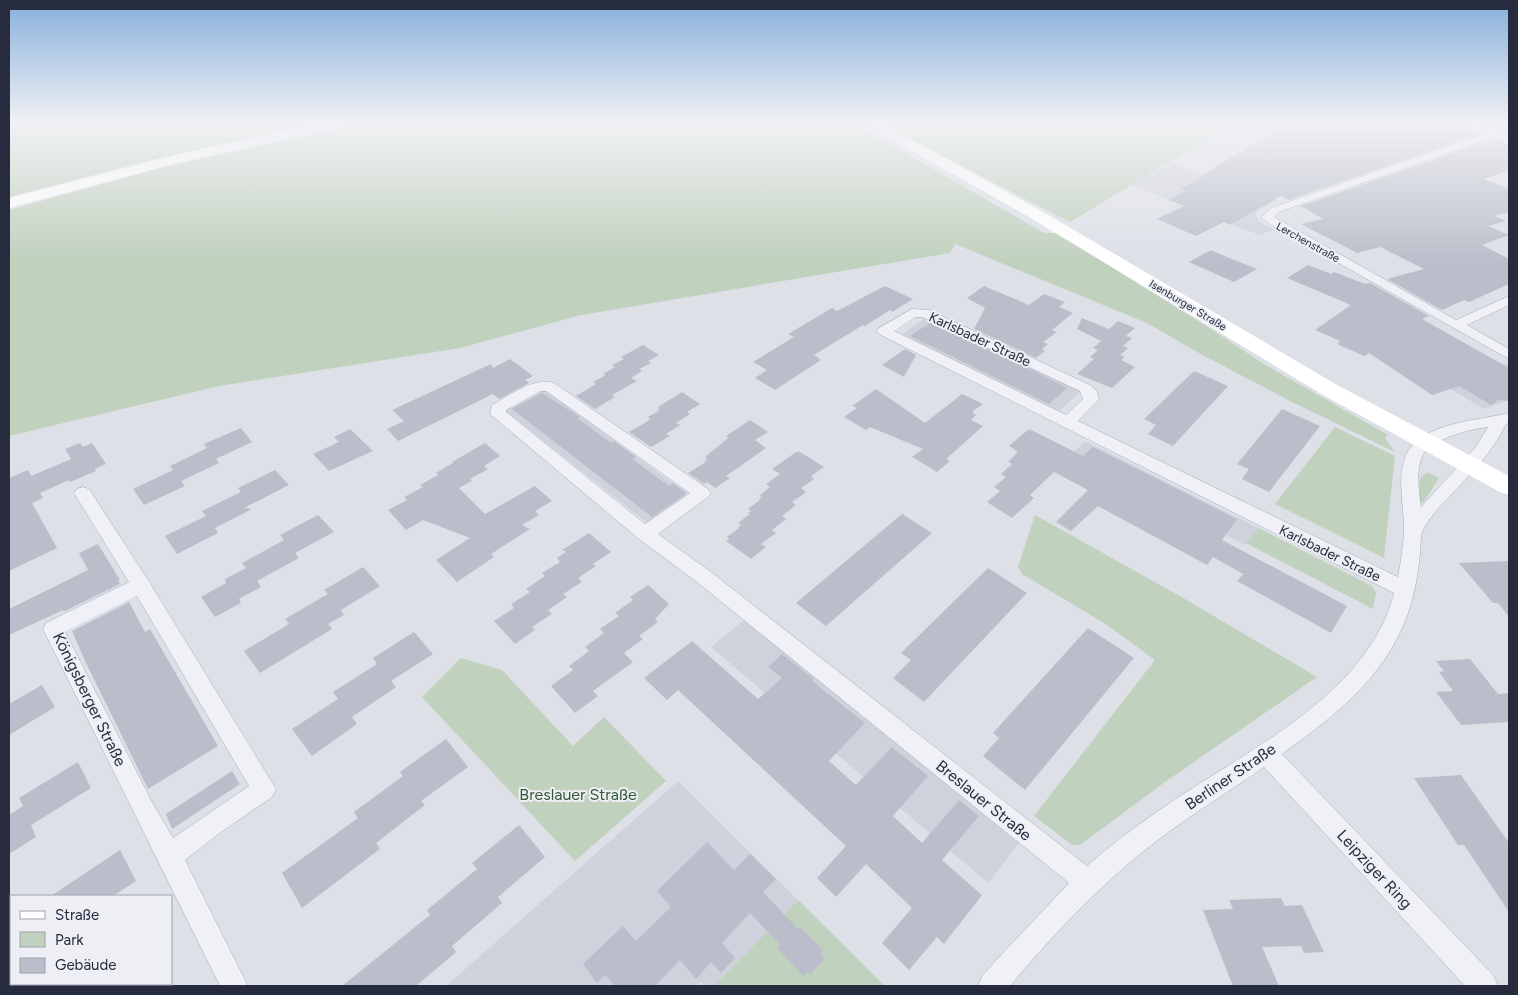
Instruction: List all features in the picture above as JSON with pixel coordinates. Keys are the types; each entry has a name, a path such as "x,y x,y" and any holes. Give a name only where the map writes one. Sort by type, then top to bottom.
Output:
{"main road":[{"path":"9,203 138,168"},
{"name":"Isenburger Straße","path":"953,168 1054,224 1308,377 1509,486"}],"street":[{"name":"Lerchenstraße","path":"1395,168 1275,210 1267,217 1282,228 1509,355"},
{"path":"1456,325 1509,300"},
{"name":"Karlsbader Straße","path":"1067,423 1092,400 1085,388 924,313 912,313 884,331 1067,423 1405,589"},
{"name":"Breslauer Straße","path":"645,534 702,493 549,386 538,387 498,408 498,414 645,534 704,577 1087,882"},
{"path":"1426,442 1477,424 1504,420"},
{"path":"1469,465 1492,438 1504,420"},
{"name":"Berliner Straße","path":"992,986 1036,934 1087,882 1124,850 1160,823 1266,753 1323,712 1366,670 1380,651 1394,622 1405,589 1413,534 1410,472 1416,452 1426,442"},
{"name":"Berliner Straße","path":"1413,534 1422,516 1469,465"},
{"path":"82,493 141,585 264,789 212,824 170,856"},
{"name":"Königsberger Straße","path":"141,585 52,629 144,810 170,856 234,986"},
{"name":"Leipziger Ring","path":"1266,753 1484,986"}],"shaded area":[{"path":"1162,168 1187,168 1278,201 1259,209 1255,215 1260,222 1274,230 1259,235 1132,185"},
{"path":"925,318 1081,391 1059,411 902,334"},
{"path":"1508,364 1509,400 1484,409 1444,385"},
{"path":"542,388 690,496 649,524 503,409"},
{"path":"1085,441 1258,528 1245,545 1071,455"},
{"path":"744,620 1019,843 988,883 711,647"},
{"path":"678,781 798,900 714,986 705,986 701,982 697,986 446,986"}],"green space":[{"path":"9,168 118,168 9,197"},
{"path":"932,168 1044,233 1057,233 1262,363 1388,435 1385,438 1395,452 1292,402 1147,323 955,244 950,253 581,315 460,348 219,386 9,436 9,210 157,169"},
{"path":"967,168 1159,168 1070,222"},
{"path":"1335,427 1395,456 1384,558 1275,504"},
{"path":"1427,472 1439,478 1423,503 1418,501 1420,479"},
{"path":"1035,515 1185,599 1317,677 1165,782 1080,845 1072,845 1034,816 1155,660 1104,623 1022,574 1018,567"},
{"path":"1258,528 1372,586 1376,593 1373,609 1246,543"},
{"name":"Breslauer Straße","path":"461,658 502,670 573,746 604,717 666,781 575,861 422,697"},
{"path":"798,900 885,986 714,986"}],"building":[{"path":"1213,168 1380,168 1288,200 1281,196 1230,225 1224,222 1196,236 1157,219 1184,206 1168,200 1186,191 1180,189"},
{"path":"1409,168 1509,168 1484,179 1509,189 1509,212 1494,216 1506,221 1488,226 1509,235 1482,245 1509,259 1509,284 1469,302 1464,300 1442,310 1387,279 1424,269 1380,247 1357,253 1301,224 1323,219 1301,206"},
{"path":"1211,250 1257,269 1234,282 1189,262"},
{"path":"1308,265 1331,274 1334,272 1365,284 1370,283 1429,316 1422,319 1509,368 1509,401 1498,400 1493,404 1489,404 1460,386 1432,395 1369,353 1364,356 1337,344 1340,341 1315,330 1351,305 1287,278"},
{"path":"885,286 913,299 892,312 890,310 865,326 863,325 814,355 821,360 775,390 755,378 767,370 753,362 794,337 788,334 832,308 837,311"},
{"path":"984,286 1029,305 1044,294 1065,302 1059,307 1073,313 1052,330 1057,332 1043,342 1048,344 1042,349 1045,351 1036,358 974,329 985,308 967,298"},
{"path":"1082,318 1109,329 1118,321 1135,328 1126,336 1132,338 1123,346 1128,348 1120,355 1125,357 1121,360 1135,367 1112,388 1077,374 1094,359 1090,357 1098,350 1093,348 1101,341 1077,329"},
{"path":"930,323 1067,388 1049,404 910,336"},
{"path":"643,345 659,355 648,361 651,363 639,369 642,371 631,378 637,381 612,395 615,397 595,409 576,396 596,384 593,382 606,375 603,374 615,367 612,365 624,359 621,357"},
{"path":"905,349 916,355 904,377 882,365"},
{"path":"510,359 533,376 525,380 529,383 499,399 493,394 398,441 387,429 404,421 392,410 491,364 493,368"},
{"path":"1194,371 1228,386 1173,446 1148,434 1156,425 1144,419"},
{"path":"876,389 925,423 962,394 983,404 972,412 976,415 971,420 983,426 946,459 950,461 937,472 912,457 923,449 870,427 866,430 844,417 857,408 852,406"},
{"path":"682,392 700,404 687,412 690,414 676,423 680,425 666,434 670,436 651,447 629,432 648,421 650,419 648,417 659,411 657,410 660,408 658,407"},
{"path":"542,393 580,417 577,418 611,443 614,441 636,457 632,459 669,486 673,483 687,493 652,517 512,409"},
{"path":"1282,409 1320,426 1269,492 1242,479 1249,469 1237,464"},
{"path":"750,420 768,432 755,440 766,448 726,476 730,478 715,488 707,482 704,484 688,473 706,462 704,461 707,459 705,457 727,439 728,437 726,436"},
{"path":"241,428 252,442 216,459 219,463 181,481 185,486 144,505 133,489 173,470 170,466 207,448 204,444"},
{"path":"350,429 373,451 329,471 313,454 339,442 334,437"},
{"path":"1029,429 1083,456 1093,447 1237,519 1222,540 1347,606 1331,633 1237,581 1243,574 1213,557 1207,565 1098,506 1071,531 1056,522 1088,490 1054,472 1030,495 1034,498 1012,518 987,502 1000,491 994,487 1006,477 1001,474 1012,464 1008,462 1018,452 1009,446"},
{"path":"80,443 83,447 92,443 106,464 95,469 96,471 40,493 43,498 32,503 57,548 9,571 9,478 28,470 31,476 71,459 65,449"},
{"path":"485,443 500,456 484,466 488,469 459,488 485,514 535,486 552,501 535,511 539,515 522,525 530,529 491,554 494,557 457,582 436,560 470,538 423,520 406,530 388,510 407,500 404,497 423,487 420,485 438,475 436,473"},
{"path":"796,452 800,452 824,467 811,476 814,479 801,488 806,492 792,502 796,505 782,516 786,519 772,530 776,533 761,544 766,547 751,559 726,541 729,539 727,537 739,528 741,525 738,523 750,514 748,513 751,511 748,509 760,500 762,497 759,496 770,487 766,484 780,474 772,469"},
{"path":"275,470 289,485 244,508 252,509 215,528 218,533 177,554 165,536 206,516 202,511 241,492 238,488"},
{"path":"902,514 932,533 826,626 796,603"},
{"path":"318,515 334,532 295,553 299,558 257,581 261,587 239,599 241,603 215,617 201,597 226,583 225,579 246,568 242,563 284,540 280,535"},
{"path":"589,533 611,552 593,564 596,566 578,578 582,582 563,594 567,597 548,610 552,614 532,627 535,630 515,644 494,621 514,608 511,604 530,592 526,589 545,576 542,573 560,562 557,558 566,552 562,550"},
{"path":"98,544 120,580 118,581 120,584 63,612 63,610 9,635 9,609 88,570 79,553"},
{"path":"1509,561 1509,617 1498,603 1493,603 1459,563"},
{"path":"363,567 380,586 341,610 344,615 328,624 332,629 260,673 244,651 289,624 285,619 328,594 324,590"},
{"path":"988,568 1027,593 924,702 893,678 911,660 901,653"},
{"path":"648,585 669,604 655,619 658,622 639,636 643,639 624,653 633,662 593,691 598,696 575,713 551,686 573,670 569,666 589,651 585,647 604,633 600,629 619,616 615,613 633,600 630,597"},
{"path":"129,602 145,632 150,629 218,746 148,789 72,631"},
{"path":"1088,628 1134,658 1025,790 983,756 999,738 993,733"},
{"path":"414,632 433,654 391,681 396,687 352,717 357,724 312,756 292,729 338,699 333,692 377,664 373,658"},
{"path":"692,641 758,699 782,678 768,667 782,654 814,679 812,681 865,723 829,761 856,785 892,747 928,776 893,816 922,843 959,800 979,816 942,860 982,895 944,944 937,937 909,970 882,943 912,908 866,864 836,897 817,878 846,846 678,690 667,700 644,678"},
{"path":"1470,659 1498,694 1509,693 1509,722 1461,725 1436,692 1453,691 1439,672 1444,671 1436,661"},
{"path":"42,685 55,707 9,735 9,704"},
{"path":"446,739 468,767 421,801 425,805 376,843 380,849 302,908 282,873 358,818 354,812 403,776 400,772"},
{"path":"78,762 91,788 31,825 36,837 9,854 9,815 23,806 19,798"},
{"path":"232,771 240,784 172,829 166,814"},
{"path":"1461,775 1509,843 1509,912 1464,845 1458,845 1414,778"},
{"path":"519,825 545,857 498,897 502,903 452,946 456,952 416,986 342,986 430,915 427,910 477,869 472,863"},
{"path":"707,842 734,870 750,854 776,879 763,892 798,929 800,927 823,950 820,954 825,958 810,975 807,972 803,976 777,948 780,945 750,913 722,943 735,958 721,973 711,962 696,979 680,960 655,986 615,986 605,975 597,983 583,964 623,926 636,941 671,907 657,891"},
{"path":"120,850 136,881 115,895 52,895"},
{"path":"1281,898 1285,906 1302,905 1324,952 1304,953 1301,946 1262,947 1279,986 1233,986 1203,910 1233,909 1229,900"}]}
